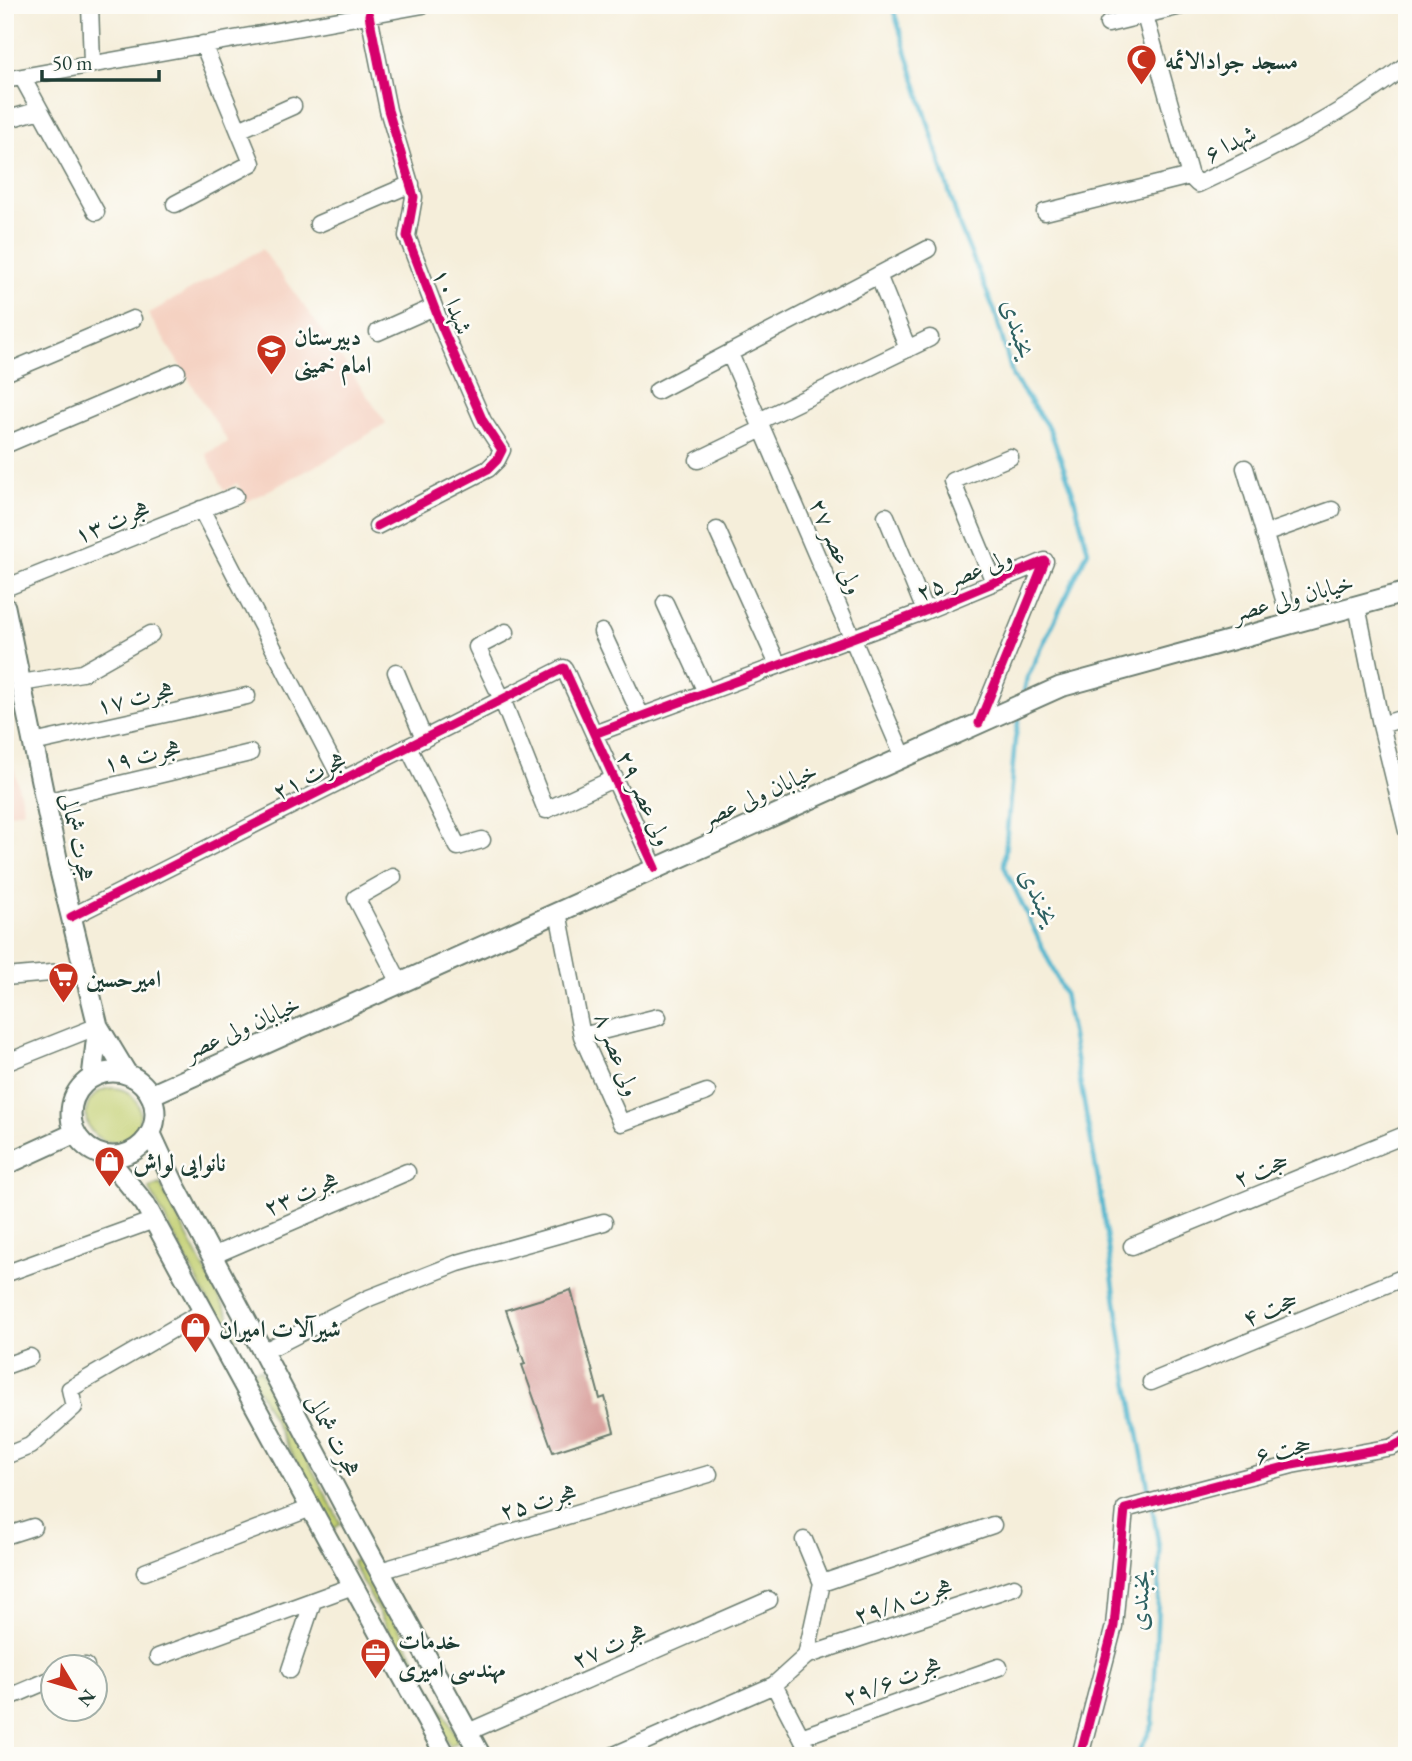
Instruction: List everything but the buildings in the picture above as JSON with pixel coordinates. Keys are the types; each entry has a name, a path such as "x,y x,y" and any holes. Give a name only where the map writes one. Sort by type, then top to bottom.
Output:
{"main road":[{"name":"خیابان ولی عصر","path":"151,1095 1060,687 1407,592"},
{"name":"هجرت شمالی","path":"5,607 45,802 98,1026 92,1077"},
{"path":"98,1026 127,1074 145,1086 151,1095 155,1122 143,1145 132,1152 106,1156 93,1152 82,1144 71,1121 75,1096 92,1077 109,1072 127,1074"},
{"path":"5,1165 75,1133"},
{"name":"هجرت شمالی","path":"151,1134 212,1256 473,1748"},
{"path":"106,1156 145,1204 446,1756"}],"street":[{"path":"89,5 92,64"},
{"path":"5,80 423,5"},
{"path":"1108,23 1143,10 1185,5"},
{"name":"شهدا ۶","path":"1143,10 1190,176 1198,184 1254,158 1381,86 1407,64"},
{"name":"شهدا ۱۰","path":"369,15 388,110 414,197 407,236 483,421 502,450 488,469 377,526"},
{"path":"175,204 252,163 203,44"},
{"path":"22,77 96,212"},
{"path":"239,130 293,106"},
{"path":"5,120 40,110"},
{"path":"1045,212 1190,176"},
{"path":"318,224 411,184"},
{"path":"657,391 928,249"},
{"path":"878,275 908,349"},
{"path":"378,332 434,306"},
{"path":"5,373 133,319"},
{"path":"698,460 760,425 930,338"},
{"name":"ولی عصر ۲۷","path":"730,354 902,756"},
{"path":"5,445 177,372"},
{"path":"995,582 952,481 1010,457"},
{"path":"1245,468 1291,623"},
{"name":"هجرت ۱۳","path":"5,588 235,496"},
{"path":"201,509 342,780"},
{"path":"1264,534 1332,510"},
{"path":"886,516 925,611"},
{"path":"717,530 778,665"},
{"name":"ولی عصر ۲۵","path":"594,734 925,611 1045,561 980,723"},
{"path":"665,603 706,692"},
{"path":"1357,606 1381,724 1401,786 1407,831"},
{"path":"506,632 477,647 502,699 546,810 615,778"},
{"path":"602,632 641,716"},
{"path":"21,682 82,673 151,634"},
{"name":"هجرت ۲۱","path":"71,917 564,668"},
{"name":"ولی عصر ۲۹","path":"564,668 655,868"},
{"path":"396,672 424,739"},
{"name":"هجرت ۱۷","path":"33,743 247,695"},
{"path":"1381,724 1407,717"},
{"path":"408,747 458,847 482,840"},
{"name":"هجرت ۱۹","path":"45,802 250,753"},
{"path":"393,877 356,898 400,983"},
{"name":"ولی عصر ۸","path":"558,912 582,1036 621,1123 707,1092"},
{"path":"5,977 85,971"},
{"path":"582,1036 658,1017"},
{"path":"5,1063 98,1026"},
{"name":"حجت ۲","path":"1132,1246 1407,1133"},
{"name":"هجرت ۲۳","path":"212,1256 407,1172"},
{"path":"10,1272 154,1220"},
{"path":"263,1352 369,1298 458,1263 604,1222"},
{"name":"حجت ۴","path":"1151,1382 1407,1276"},
{"path":"5,1455 30,1446 74,1407 70,1390 204,1311"},
{"path":"5,1366 30,1357"},
{"name":"حجت ۶","path":"1080,1756 1114,1626 1125,1509 1292,1465 1392,1447 1407,1439"},
{"name":"هجرت ۲۵","path":"380,1572 709,1474"},
{"path":"145,1572 311,1508"},
{"path":"822,1583 993,1525"},
{"path":"5,1536 33,1527"},
{"path":"612,1756 774,1685 806,1656 822,1583 804,1540"},
{"path":"158,1657 353,1586"},
{"name":"هجرت ۲۹/۸","path":"806,1656 1014,1587"},
{"name":"هجرت ۲۷","path":"473,1748 769,1600"},
{"path":"290,1670 313,1601"},
{"name":"هجرت ۲۹/۶","path":"801,1737 999,1667"},
{"path":"5,1699 38,1685"},
{"path":"774,1685 811,1756"}],"shaded area":[{"name":"دبیرستان امام خمینی","path":"262,249 386,423 331,458 246,502 237,483 225,491 206,454 228,442 148,314"},
{"path":"5,732 24,810 5,815"}],"green space":[{"path":"118,1088 128,1092 136,1100 140,1115 136,1130 128,1138 108,1142 98,1138 90,1130 86,1110 90,1100 98,1092"},
{"path":"160,1184 240,1337 230,1342 149,1188"},
{"path":"260,1369 341,1524 332,1530 249,1373"},
{"path":"361,1557 459,1741 450,1746 352,1562"}],"waterway":[{"name":"یخبندی","path":"892,5 960,227 995,312 1013,377 1050,430 1072,490 1088,551 1027,678 1023,697"},
{"name":"یخبندی","path":"1020,712 1004,866 1064,993 1098,1179 1126,1370 1150,1497"},
{"name":"یخبندی","path":"1137,1756 1153,1724 1160,1553 1152,1506"}],"cycle path":[{"path":"369,15 388,110 414,197 407,236 441,325 483,421 502,450 488,469 377,526"},
{"path":"594,734 925,611 1045,561 979,723"},
{"path":"71,917 564,668 655,868"},
{"path":"1080,1756 1114,1626 1125,1509 1292,1465 1392,1447 1407,1439"}],"place":[{"name":"مسجد جوادالائمه","path":"1142,87"},
{"name":"دبیرستان امام خمینی","path":"271,377"},
{"name":"امیرحسین","path":"63,1005"},
{"name":"نانوایی لواش","path":"110,1189"},
{"name":"شیرآلات امیران","path":"196,1355"},
{"name":"خدمات مهندسی امیری","path":"375,1681"}]}
